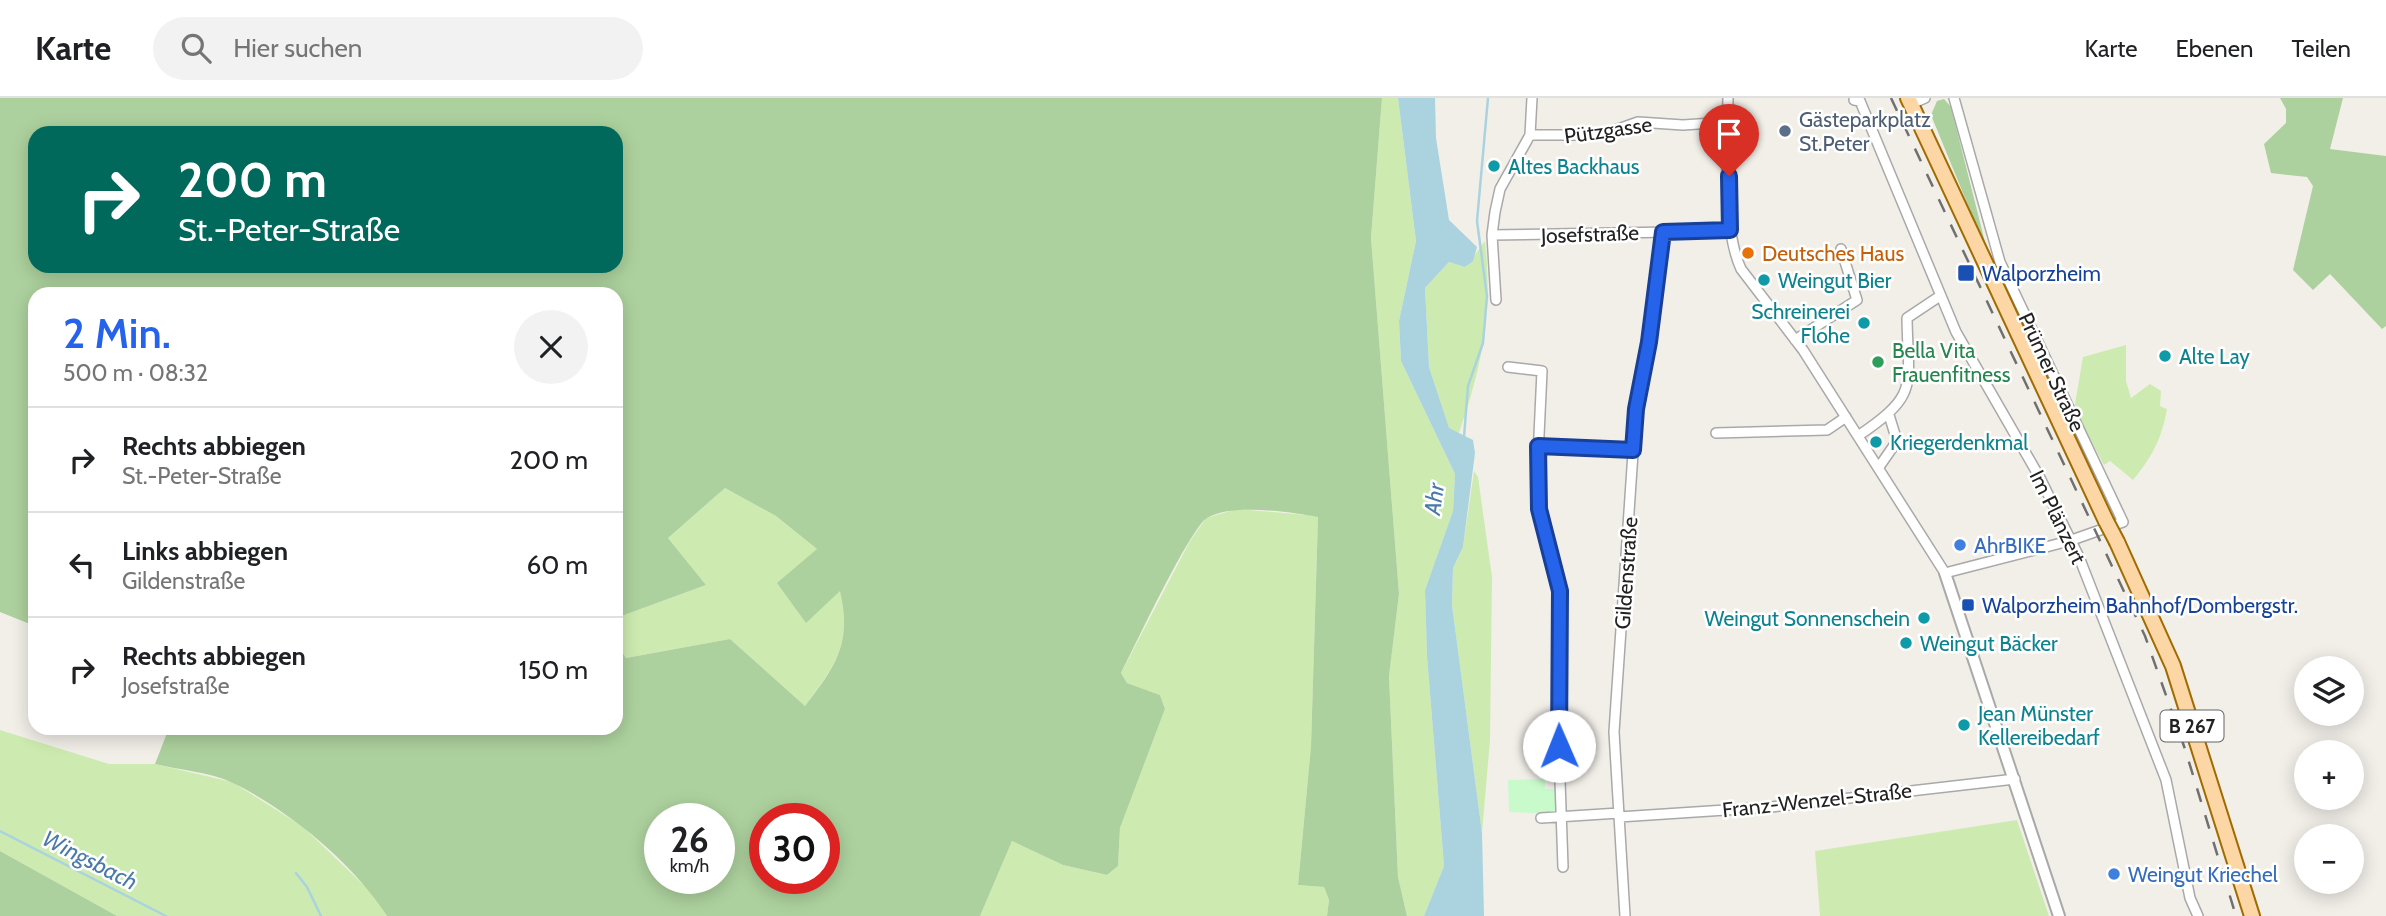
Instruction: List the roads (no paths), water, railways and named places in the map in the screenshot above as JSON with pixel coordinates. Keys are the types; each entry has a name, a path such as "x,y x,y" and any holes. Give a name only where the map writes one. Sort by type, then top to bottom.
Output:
{"main road":[{"name":"B 267","path":"1910,101 2173,666 2252,916"}],"street":[{"path":"1496,300 1496,235 1500,189 1530,135 1532,98"},
{"path":"1728,98 1730,230 1741,269 1795,340 1945,573 2059,916"},
{"path":"1910,101 1925,98"},
{"name":"Prümer Straße","path":"1954,98 2000,262 2123,522 2068,541"},
{"name":"Im Plänzert","path":"1854,100 1860,101 1940,296 1973,367 2040,478 2068,541 2079,557 2166,780 2190,898 2198,916"},
{"name":"Pützgasse","path":"1530,135 1601,135 1637,122 1683,125 1728,122"},
{"name":"Josefstraße","path":"1496,235 1730,230"},
{"name":"Gildenstraße","path":"1625,916 1614,732 1636,409 1649,342 1663,232"},
{"path":"1795,340 1857,300 1841,249"},
{"path":"1858,436 1889,415 1904,399 1907,387 1907,318 1940,296"},
{"path":"1508,367 1542,371 1538,446 1539,509 1560,591 1558,723 1563,867"},
{"path":"1879,467 1896,441 1889,415"},
{"path":"1716,433 1826,430 1846,417"},
{"path":"1538,446 1633,450"},
{"path":"1945,573 2068,541"},
{"name":"Franz-Wenzel-Straße","path":"1541,818 1771,807 2015,779"}],"water":[{"path":"1398,98 1435,98 1436,138 1449,220 1477,247 1473,261 1465,267 1449,262 1425,288 1429,367 1449,428 1473,440 1475,453 1463,547 1453,568 1452,605 1482,833 1484,916 1424,916 1444,866 1427,656 1425,590 1453,511 1455,474 1401,361 1399,321 1416,241"}],"waterway":[{"path":"1464,437 1468,386 1483,343 1487,296 1477,221 1488,98"},
{"name":"Wingsbach","path":"0,831 166,916"},
{"name":"Wingsbach","path":"296,873 307,887 321,916"}],"railway":[{"path":"1891,98 2145,636 2185,749 2236,916"}],"place":[{"name":"Gästeparkplatz St.Peter","path":"1785,131"},
{"name":"Altes Backhaus","path":"1494,166"},
{"name":"Deutsches Haus","path":"1748,253"},
{"name":"Walporzheim","path":"1966,273"},
{"name":"Weingut Bier","path":"1764,280"},
{"name":"Schreinerei Flohe","path":"1864,323"},
{"name":"Alte Lay","path":"2165,356"},
{"name":"Bella Vita Frauenfitness","path":"1878,362"},
{"name":"Kriegerdenkmal","path":"1876,442"},
{"name":"AhrBIKE","path":"1960,545"},
{"name":"Walporzheim Bahnhof/Dombergstr.","path":"1968,605"},
{"name":"Weingut Sonnenschein","path":"1924,618"},
{"name":"Weingut Bäcker","path":"1906,643"},
{"name":"Jean Münster Kellereibedarf","path":"1964,725"},
{"name":"Weingut Kriechel","path":"2114,874"}],"water label":[{"name":"Ahr","path":"1434,499"}]}
